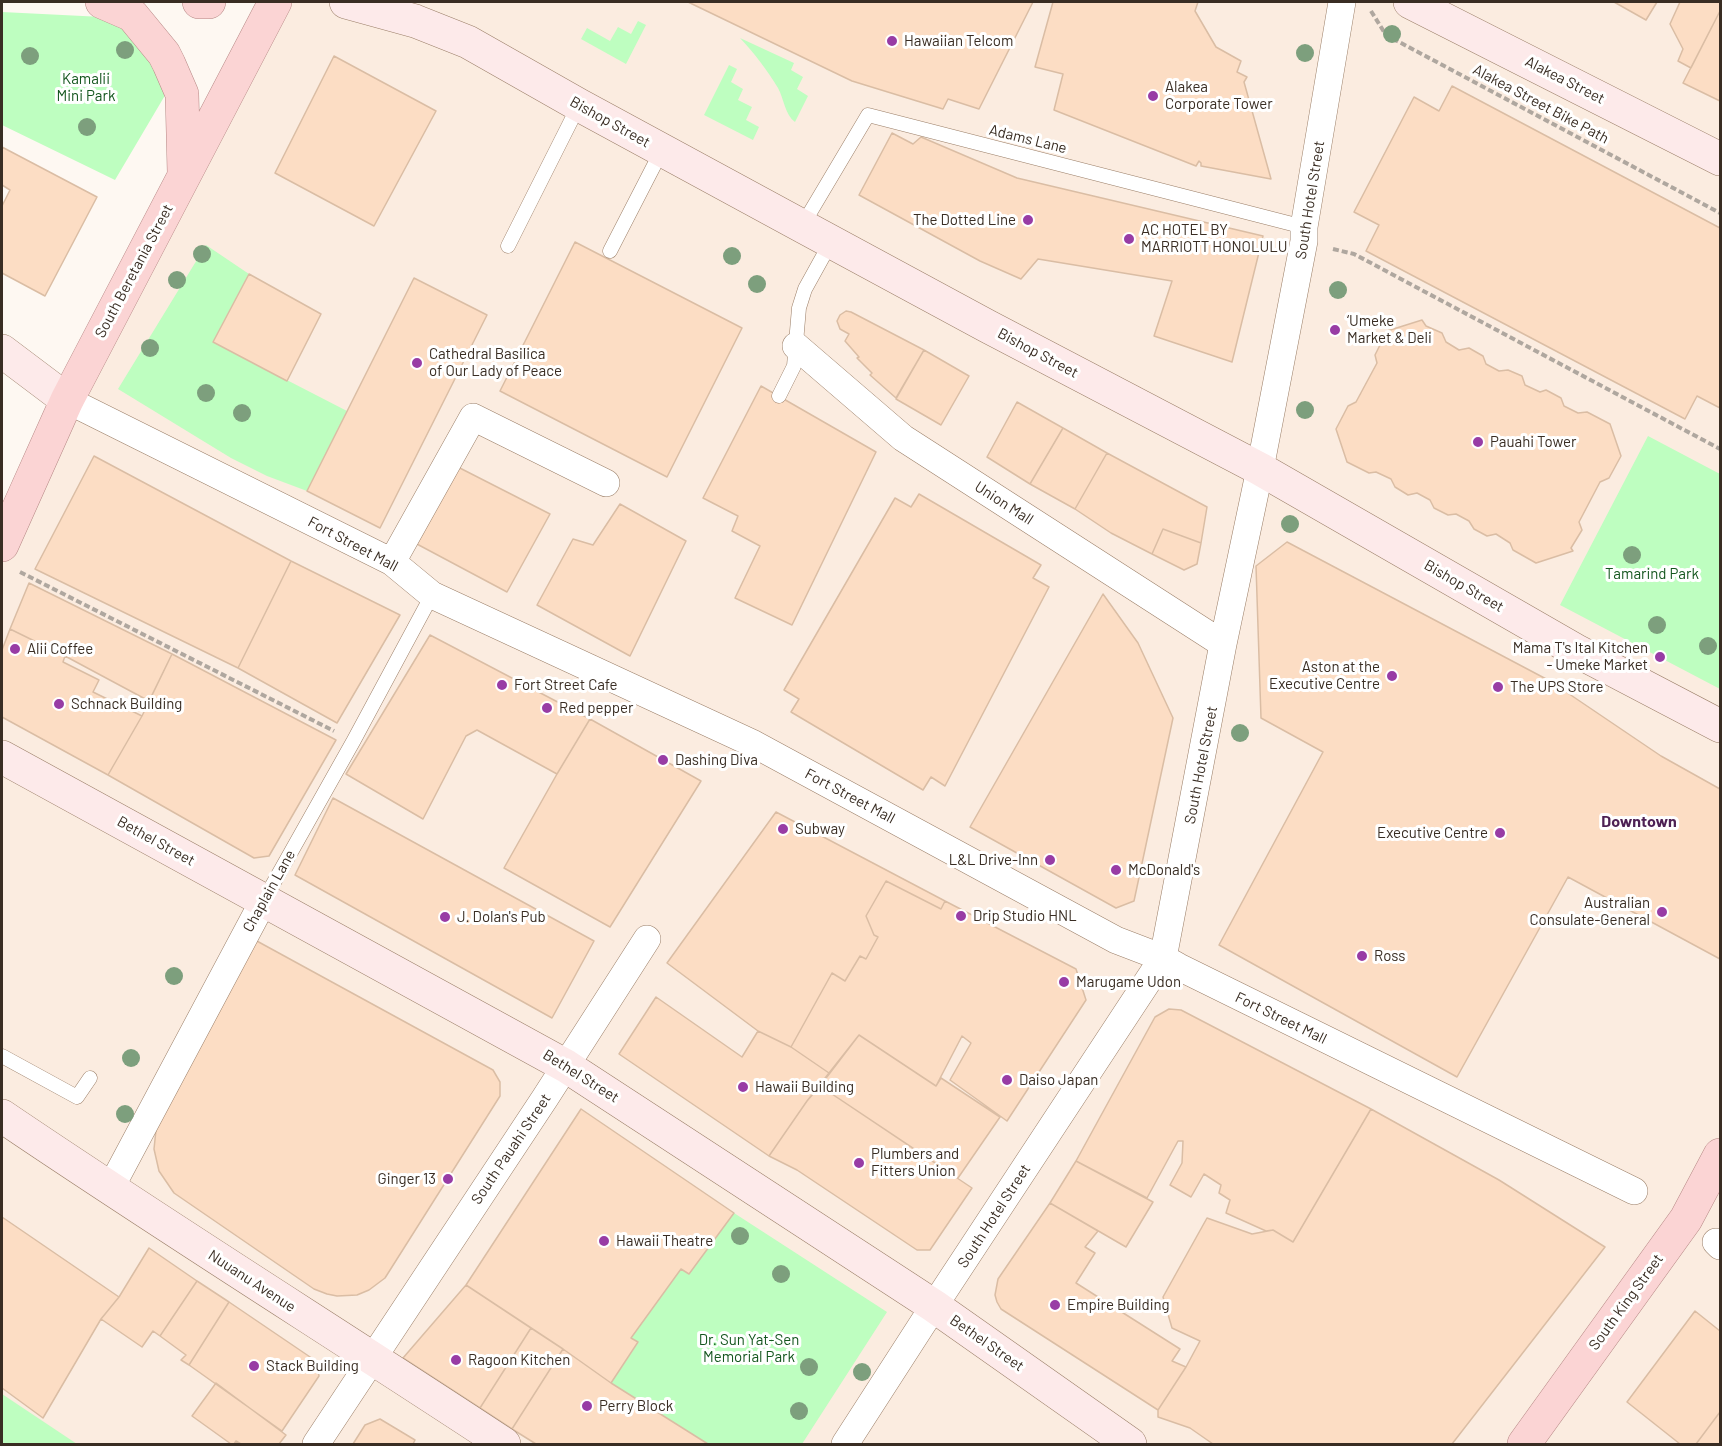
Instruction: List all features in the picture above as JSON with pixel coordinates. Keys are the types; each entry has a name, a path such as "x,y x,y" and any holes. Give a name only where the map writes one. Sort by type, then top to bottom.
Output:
{"main road":[{"path":"102,2 132,15 164,54 169,64 182,94 184,175"},
{"path":"199,2 208,2"},
{"name":"South Beretania Street","path":"6,556 67,400 275,2"},
{"name":"Bishop Street","path":"346,2 415,21 468,42 831,242 1260,469 1575,650 1720,726"},
{"name":"Alakea Street","path":"1410,2 1720,159"},
{"path":"2,351 67,400"},
{"name":"Bethel Street","path":"2,757 566,1065 934,1306 1130,1444"},
{"name":"Nuuanu Avenue","path":"2,1116 110,1189 504,1444"},
{"name":"South King Street","path":"1524,1444 1686,1219 1720,1155"}],"street":[{"name":"South Hotel Street","path":"845,1444 1163,958 1223,644 1260,469 1304,234 1342,2"},
{"name":"Union Mall","path":"796,346 903,438 1223,644"},
{"name":"Fort Street Mall","path":"67,400 392,562 432,595 754,744 1116,940 1163,958 1189,973 1634,1191"},
{"path":"392,562 473,417 606,483"},
{"name":"Chaplain Lane","path":"110,1189 264,900"},
{"name":"South Pauahi Street","path":"316,1444 647,939"}],"lane":[{"path":"508,246 579,105"},
{"name":"Adams Lane","path":"802,226 868,116 1304,234"},
{"path":"610,251 662,150"},
{"path":"779,396 794,366 800,308 805,289 831,242"},
{"name":"Chaplain Lane","path":"264,900 432,595"},
{"path":"2,1056 77,1097 90,1078"}],"path":[{"name":"Alakea Street Bike Path","path":"1369,8 1386,35 1720,213"},
{"path":"1304,234 1354,254 1720,449"},
{"path":"6,556 354,740"}],"shaded area":[{"path":"275,2 1720,2 1720,1444 2,1444 2,545"}],"green space":[{"name":"Kamalii Mini Park","path":"2,12 123,18 140,22 167,92 115,180 2,125"},
{"path":"638,21 646,25 626,64 581,39 587,28 610,41 618,27 631,34"},
{"path":"740,38 794,63 791,70 803,77 797,89 808,96 795,122 789,115 774,81"},
{"path":"729,65 737,69 731,82 743,89 738,100 752,107 746,120 759,127 753,140 704,115"},
{"path":"206,245 249,274 213,342 347,411 307,491 267,476 231,458 118,389"},
{"name":"Tamarind Park","path":"1648,436 1720,474 1720,689 1560,605"},
{"name":"Dr. Sun Yat-Sen Memorial Park","path":"734,1213 887,1312 802,1444 708,1444 611,1383 638,1343 631,1338 681,1269 689,1274"},
{"path":"2,1394 77,1444 2,1444"}],"building":[{"name":"Hawaiian Telcom","path":"688,2 1033,2 979,109 948,99 943,109 852,81"},
{"name":"Alakea Corporate Tower","path":"1053,2 1198,2 1195,11 1216,47 1241,61 1237,72 1247,77 1244,82 1271,179 1201,166 1199,161 1196,166 1054,110 1063,74 1035,67"},
{"path":"1614,2 1657,2 1646,20"},
{"path":"1680,2 1720,2 1720,11 1691,68 1678,61 1683,49 1670,24"},
{"path":"1720,11 1720,101 1683,83"},
{"path":"334,56 436,111 374,226 275,173"},
{"path":"1452,86 1720,228 1720,408 1697,396 1685,419 1366,251 1379,225 1354,212 1414,97 1439,111"},
{"path":"892,133 913,144 921,137 1017,178 1263,236 1232,362 1154,336 1172,281 1038,259 1021,279 980,261 859,195"},
{"path":"2,147 97,197 45,296 2,273 2,206 10,190 2,185"},
{"path":"575,242 742,328 667,477 500,391"},
{"path":"249,274 321,314 287,381 213,342"},
{"name":"Cathedral Basilica of Our Lady of Peace","path":"414,278 487,315 380,528 307,491"},
{"path":"846,311 924,350 896,398 870,375 872,373 845,341 849,334 840,329 837,321"},
{"name":"Pauahi Tower","path":"1422,320 1426,326 1442,333 1446,342 1459,350 1469,348 1483,356 1486,364 1499,371 1508,370 1522,376 1525,385 1540,392 1546,390 1561,398 1564,406 1578,413 1587,412 1610,424 1621,456 1609,478 1600,482 1579,522 1582,530 1571,548 1573,551 1536,563 1513,550 1510,543 1496,534 1487,536 1474,529 1469,521 1456,514 1448,515 1434,508 1430,500 1417,493 1408,495 1395,487 1391,479 1376,472 1369,473 1347,462 1336,429 1348,406 1356,402 1377,363 1375,355 1387,331"},
{"path":"924,350 969,376 941,425 896,399"},
{"path":"761,386 876,452 792,625 735,598 760,546 732,531 738,516 703,498"},
{"path":"1017,402 1063,428 1030,484 987,457"},
{"path":"1063,428 1107,453 1075,509 1030,484"},
{"path":"1107,453 1207,507 1201,543 1163,529 1152,554 1111,533 1075,509"},
{"path":"94,456 291,561 238,668 35,569"},
{"path":"450,463 550,514 507,592 415,543"},
{"path":"919,494 1041,565 1033,578 1049,587 945,786 931,777 923,790 791,712 799,699 784,690 895,498 911,507"},
{"path":"620,504 686,541 630,656 537,605 573,539 593,545"},
{"path":"1163,529 1201,543 1197,564 1184,570 1152,554"},
{"name":"Executive Centre","path":"1287,542 1550,681 1661,756 1720,789 1720,959 1568,877 1457,1077 1219,945 1323,752 1261,718 1256,566"},
{"path":"291,561 400,615 337,723 238,668"},
{"path":"29,583 172,654 149,701 10,629"},
{"path":"1103,594 1138,643 1173,718 1134,901 1116,908 970,827"},
{"name":"Schnack Building","path":"10,629 65,656 63,662 99,680 93,692 142,716 108,775 2,717 2,650"},
{"path":"430,635 590,719 557,774 477,730 466,736 423,819 346,774"},
{"path":"172,654 336,740 269,856 254,858 108,775 142,716"},
{"path":"590,719 701,781 610,927 504,868"},
{"path":"333,798 594,941 552,1018 295,875"},
{"path":"776,812 945,901 941,909 886,881 866,916 874,935 878,937 866,959 860,956 845,981 832,973 791,1047 758,1031 667,963"},
{"path":"886,881 941,909 945,901 1076,969 1086,1000 1007,1121 950,1080 971,1043 962,1036 936,1086 859,1035 829,1073 791,1047 832,973 845,981 860,956 866,959 878,937 874,935 866,916"},
{"path":"255,940 493,1070 500,1082 500,1096 385,1278 369,1290 357,1295 337,1296 314,1289 174,1193 159,1171 154,1149 156,1130"},
{"name":"Hawaii Building","path":"656,997 742,1057 758,1031 791,1047 829,1073 769,1156 619,1054"},
{"path":"1169,1009 1181,1010 1371,1109 1293,1242 1273,1230 1266,1231 1226,1213 1230,1200 1219,1193 1221,1185 1204,1174 1191,1197 1170,1185 1182,1163 1183,1141 1178,1141 1147,1198 1076,1161 1155,1017"},
{"path":"859,1035 936,1086 941,1078 1000,1117 958,1178 820,1086"},
{"name":"Plumbers and Fitters Union","path":"820,1086 972,1188 930,1250 917,1250 797,1170 769,1156"},
{"name":"Hawaii Theatre","path":"581,1109 734,1213 689,1274 681,1269 631,1338 638,1342 611,1383 466,1285"},
{"path":"1371,1109 1499,1180 1605,1247 1452,1444 1213,1444 1190,1428 1158,1417 1158,1410 1200,1341 1172,1328 1163,1297 1207,1218 1252,1234 1273,1230 1293,1242"},
{"path":"1076,1161 1153,1202 1126,1247 1050,1203"},
{"name":"Empire Building","path":"1050,1203 1098,1231 1085,1247 1095,1253 1076,1283 1180,1349 1172,1361 1186,1367 1158,1410 1001,1309 997,1302 995,1295 998,1279"},
{"path":"2,1217 119,1297 101,1319 43,1418 2,1388"},
{"path":"149,1248 197,1281 160,1336 153,1331 142,1347 101,1319 119,1297"},
{"path":"197,1281 229,1302 189,1365 181,1360 186,1355 160,1336"},
{"path":"466,1285 531,1328 480,1408 403,1358"},
{"name":"Stack Building","path":"229,1302 316,1361 319,1376 282,1431 189,1365"},
{"path":"1695,1311 1720,1331 1720,1412 1696,1444 1680,1444 1627,1402"},
{"path":"531,1328 563,1349 512,1429 480,1408"},
{"name":"Perry Block","path":"563,1349 611,1383 708,1444 536,1444 512,1429"},
{"path":"216,1383 286,1435 279,1444 241,1444 236,1441 231,1444 192,1416"},
{"path":"1720,1412 1720,1444 1696,1444"},
{"path":"380,1419 415,1440 413,1444 353,1444 365,1425"}],"place":[{"name":"Hawaiian Telcom","path":"892,41"},
{"name":"Alakea Corporate Tower","path":"1153,96"},
{"name":"The Dotted Line","path":"1028,220"},
{"name":"AC HOTEL BY MARRIOTT HONOLULU","path":"1129,239"},
{"name":"‘Umeke Market & Deli","path":"1335,330"},
{"name":"Cathedral Basilica of Our Lady of Peace","path":"417,363"},
{"name":"Pauahi Tower","path":"1478,442"},
{"name":"Alii Coffee","path":"15,649"},
{"name":"Mama T's Ital Kitchen - Umeke Market","path":"1660,657"},
{"name":"Aston at the Executive Centre","path":"1392,676"},
{"name":"Fort Street Cafe","path":"502,685"},
{"name":"The UPS Store","path":"1498,687"},
{"name":"Schnack Building","path":"59,704"},
{"name":"Red pepper","path":"547,708"},
{"name":"Dashing Diva","path":"663,760"},
{"name":"Subway","path":"783,829"},
{"name":"Executive Centre","path":"1500,833"},
{"name":"L&L Drive-Inn","path":"1050,860"},
{"name":"McDonald's","path":"1116,870"},
{"name":"Australian Consulate-General","path":"1662,912"},
{"name":"Drip Studio HNL","path":"961,916"},
{"name":"J. Dolan's Pub","path":"445,917"},
{"name":"Ross","path":"1362,956"},
{"name":"Marugame Udon","path":"1064,982"},
{"name":"Daiso Japan","path":"1007,1080"},
{"name":"Hawaii Building","path":"743,1087"},
{"name":"Plumbers and Fitters Union","path":"859,1163"},
{"name":"Ginger 13","path":"448,1179"},
{"name":"Hawaii Theatre","path":"604,1241"},
{"name":"Empire Building","path":"1055,1305"},
{"name":"Ragoon Kitchen","path":"456,1360"},
{"name":"Stack Building","path":"254,1366"},
{"name":"Perry Block","path":"587,1406"}],"district":[{"name":"Downtown","path":"1639,822"}]}
